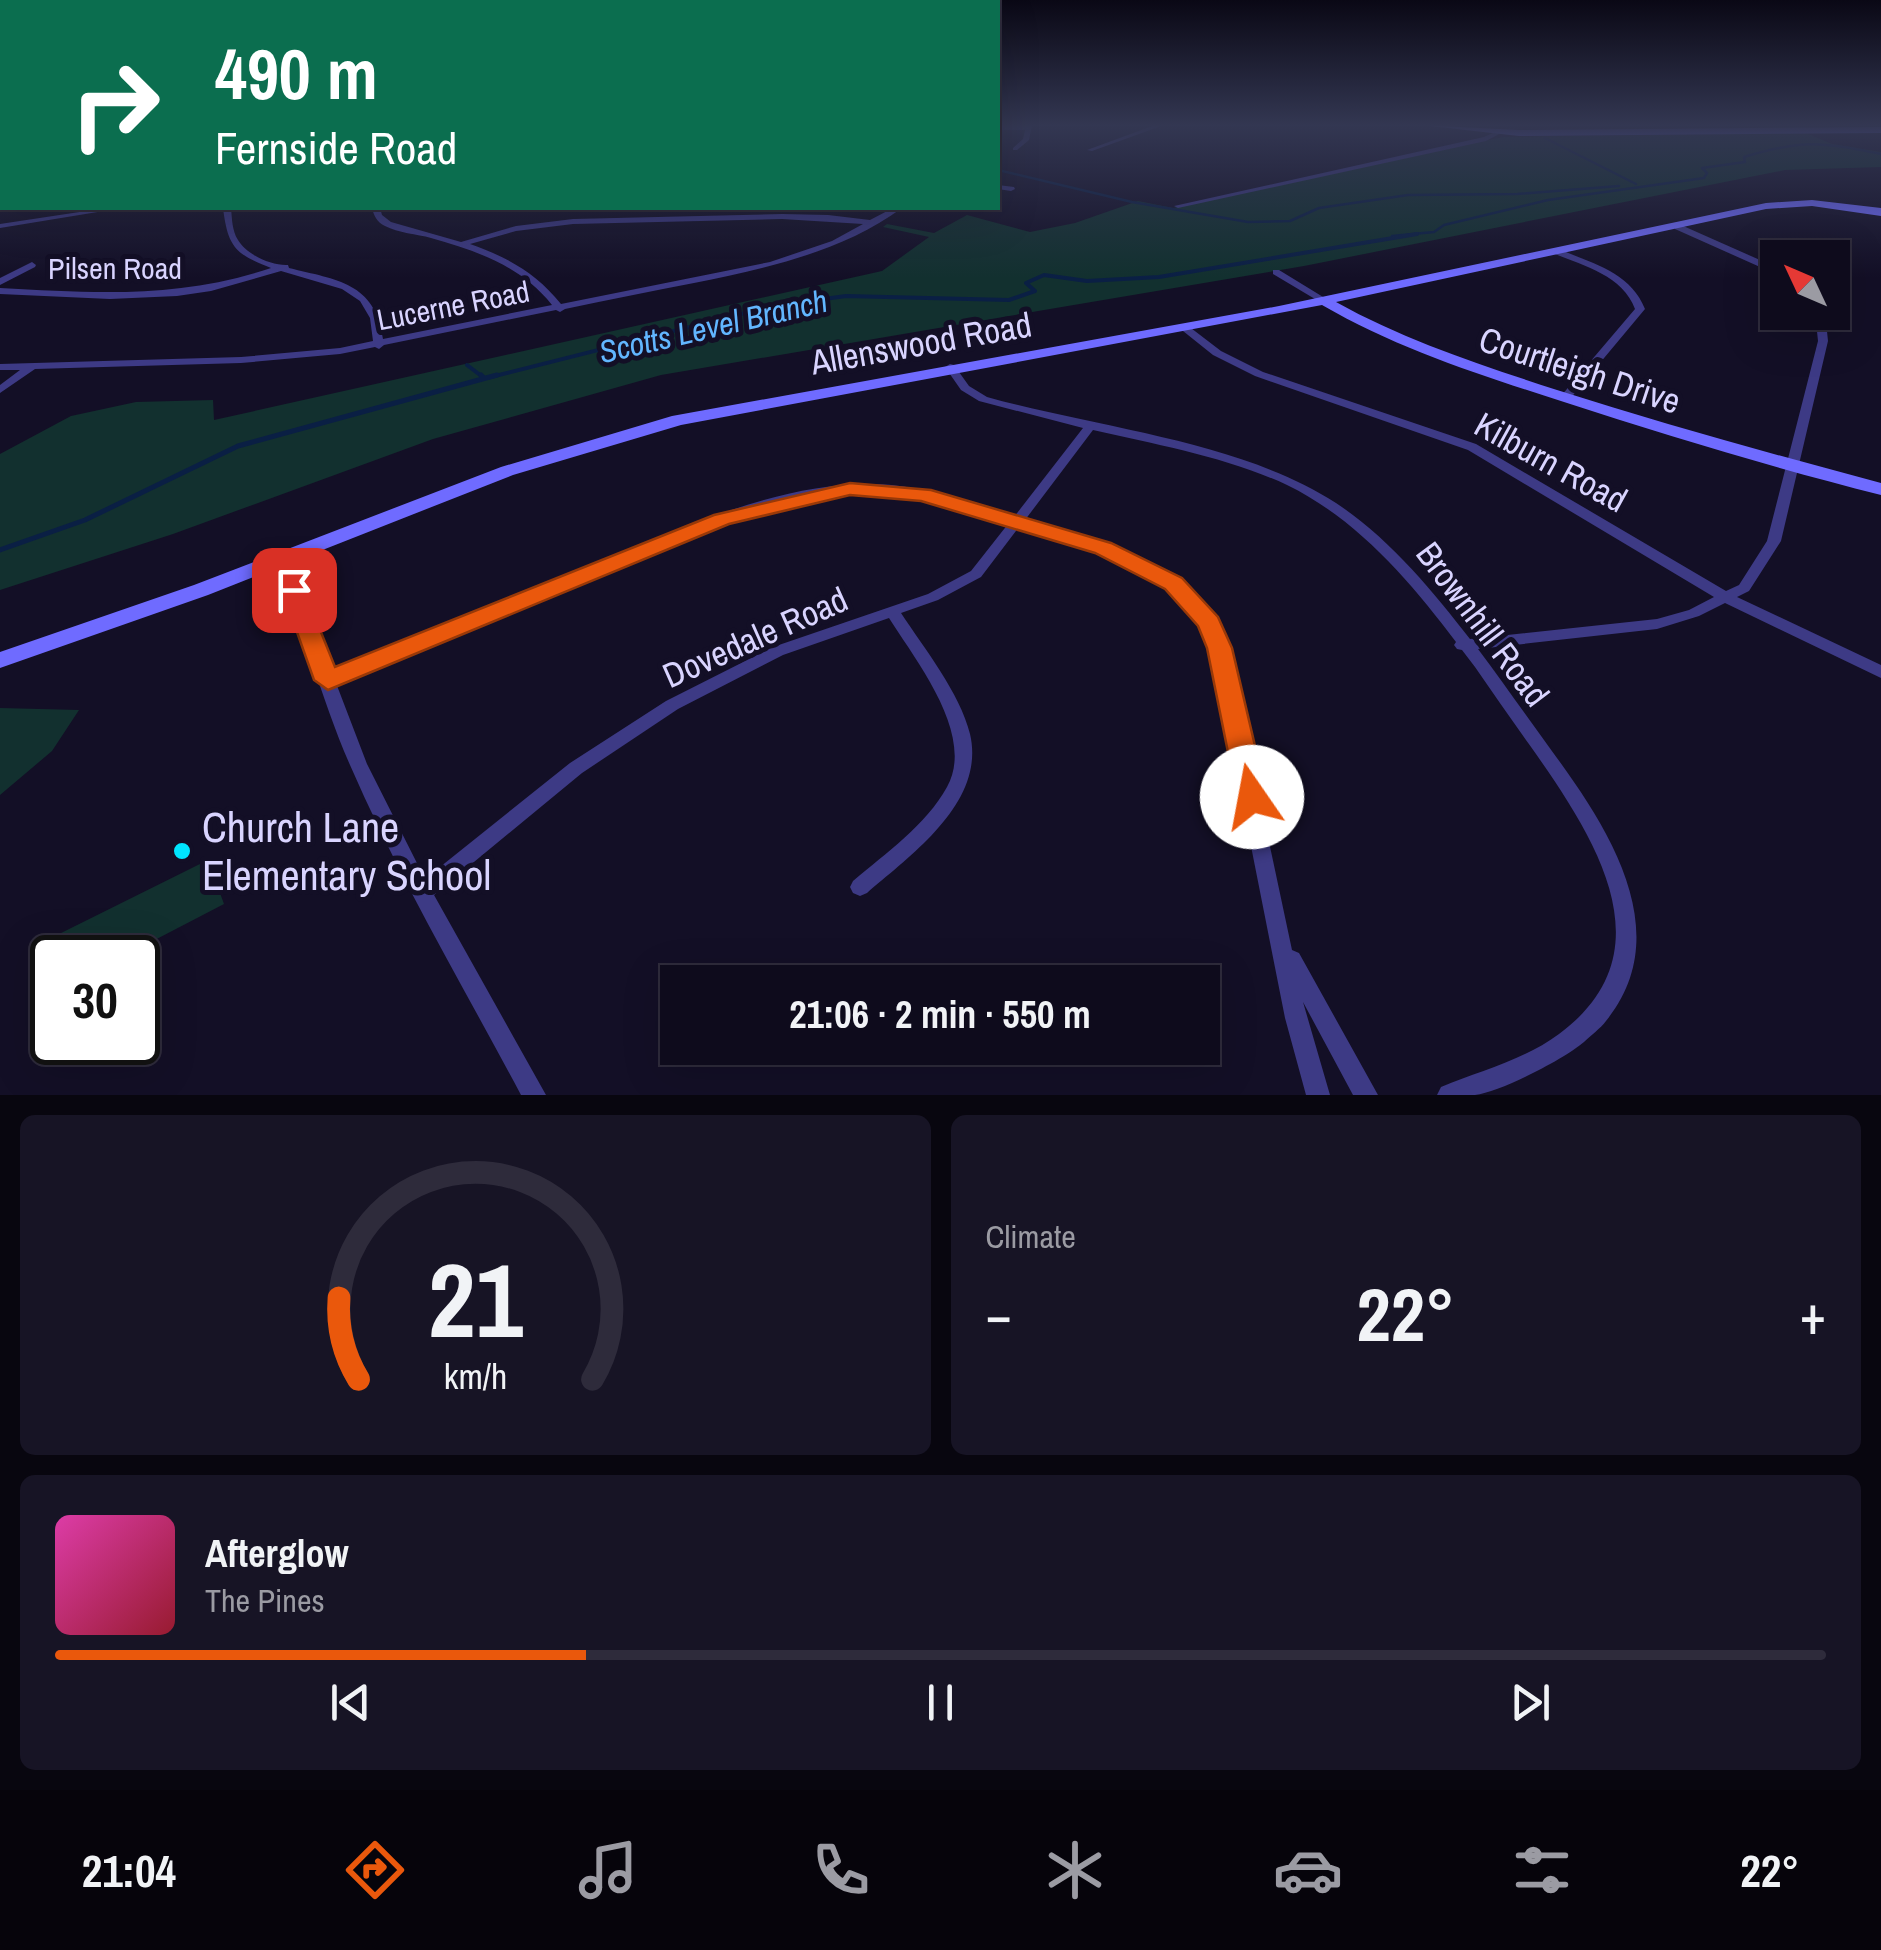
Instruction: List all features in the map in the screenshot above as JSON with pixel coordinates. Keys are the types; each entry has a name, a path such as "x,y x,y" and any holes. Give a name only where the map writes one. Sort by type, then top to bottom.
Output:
{"street":[{"path":"1178,206 1318,176"},
{"path":"1000,187 1011,190"},
{"name":"Allenswood Road","path":"0,660 507,471 625,434 732,407 1323,300 1780,204 1881,212"},
{"path":"0,226 92,210"},
{"path":"227,210 235,244 256,257 364,298 380,323 379,346"},
{"path":"376,210 388,224 460,245 533,275 560,308"},
{"name":"Lucerne Road","path":"0,367 241,360 379,346 785,260 874,224 895,210"},
{"path":"460,245 539,222 795,216 874,224"},
{"path":"637,232 644,220"},
{"path":"1678,227 1760,264"},
{"path":"1558,252 1618,280 1634,294 1640,309 1566,398"},
{"path":"0,282 32,265"},
{"name":"Pilsen Road","path":"0,291 172,296 220,289 285,267"},
{"name":"Courtleigh Drive","path":"1276,272 1425,351 1566,398 1881,489"},
{"name":"Kilburn Road","path":"1183,327 1217,353 1260,374 1486,454 1728,599 1881,672"},
{"path":"1462,645 1657,624 1728,599 1755,576 1766,558 1792,465 1823,341 1822,330"},
{"path":"0,390 33,366"},
{"name":"Brownhill Road","path":"950,367 966,388 983,399 1230,462 1319,497 1380,541 1597,828 1624,889 1625,956 1614,991 1595,1020 1530,1062 1449,1095"},
{"name":"Dovedale Road","path":"424,891 576,768 672,705 778,652 933,597 976,574 1090,427"},
{"path":"328,680 693,530 804,496 850,489 896,490 1103,548 1154,570 1183,593 1209,623 1220,648 1296,1018 1318,1095"},
{"path":"274,560 302,607 358,762 534,1095"},
{"path":"860,887 913,843 951,802 966,762 954,708 892,611"},
{"path":"1284,946 1366,1095"}],"green space":[{"path":"1321,176 1754,176 1304,266 661,375 433,439 173,534 0,590 0,454 71,416 136,402 213,400 214,420 882,271 929,237 883,227 887,224 934,233 967,215 1030,232 1075,223 1138,201 1173,208"},
{"path":"0,708 79,710 52,751 0,795"},
{"path":"208,860 224,904 160,937 57,935"}],"waterway":[{"path":"1024,176 1132,202 1248,222 1290,221 1319,208 1408,195 1517,194 1619,186"},
{"path":"1620,176 1636,184"},
{"name":"Scotts Level Branch","path":"1392,236 1434,232 1444,225 1548,200 1705,176"},
{"name":"Scotts Level Branch","path":"487,378 773,306 846,296 1009,300 1035,291 1026,283 1044,275 1087,281 1159,277 1417,234"},
{"path":"467,365 484,378 481,375"},
{"name":"Scotts Level Branch","path":"0,550 85,520 238,446 497,375"}],"place":[{"name":"Church Lane Elementary School","path":"182,851"}],"route":[{"path":"294,590 328,680 693,530 757,508 850,489 923,494 1126,556 1174,584 1209,623 1220,648 1252,797"}]}
